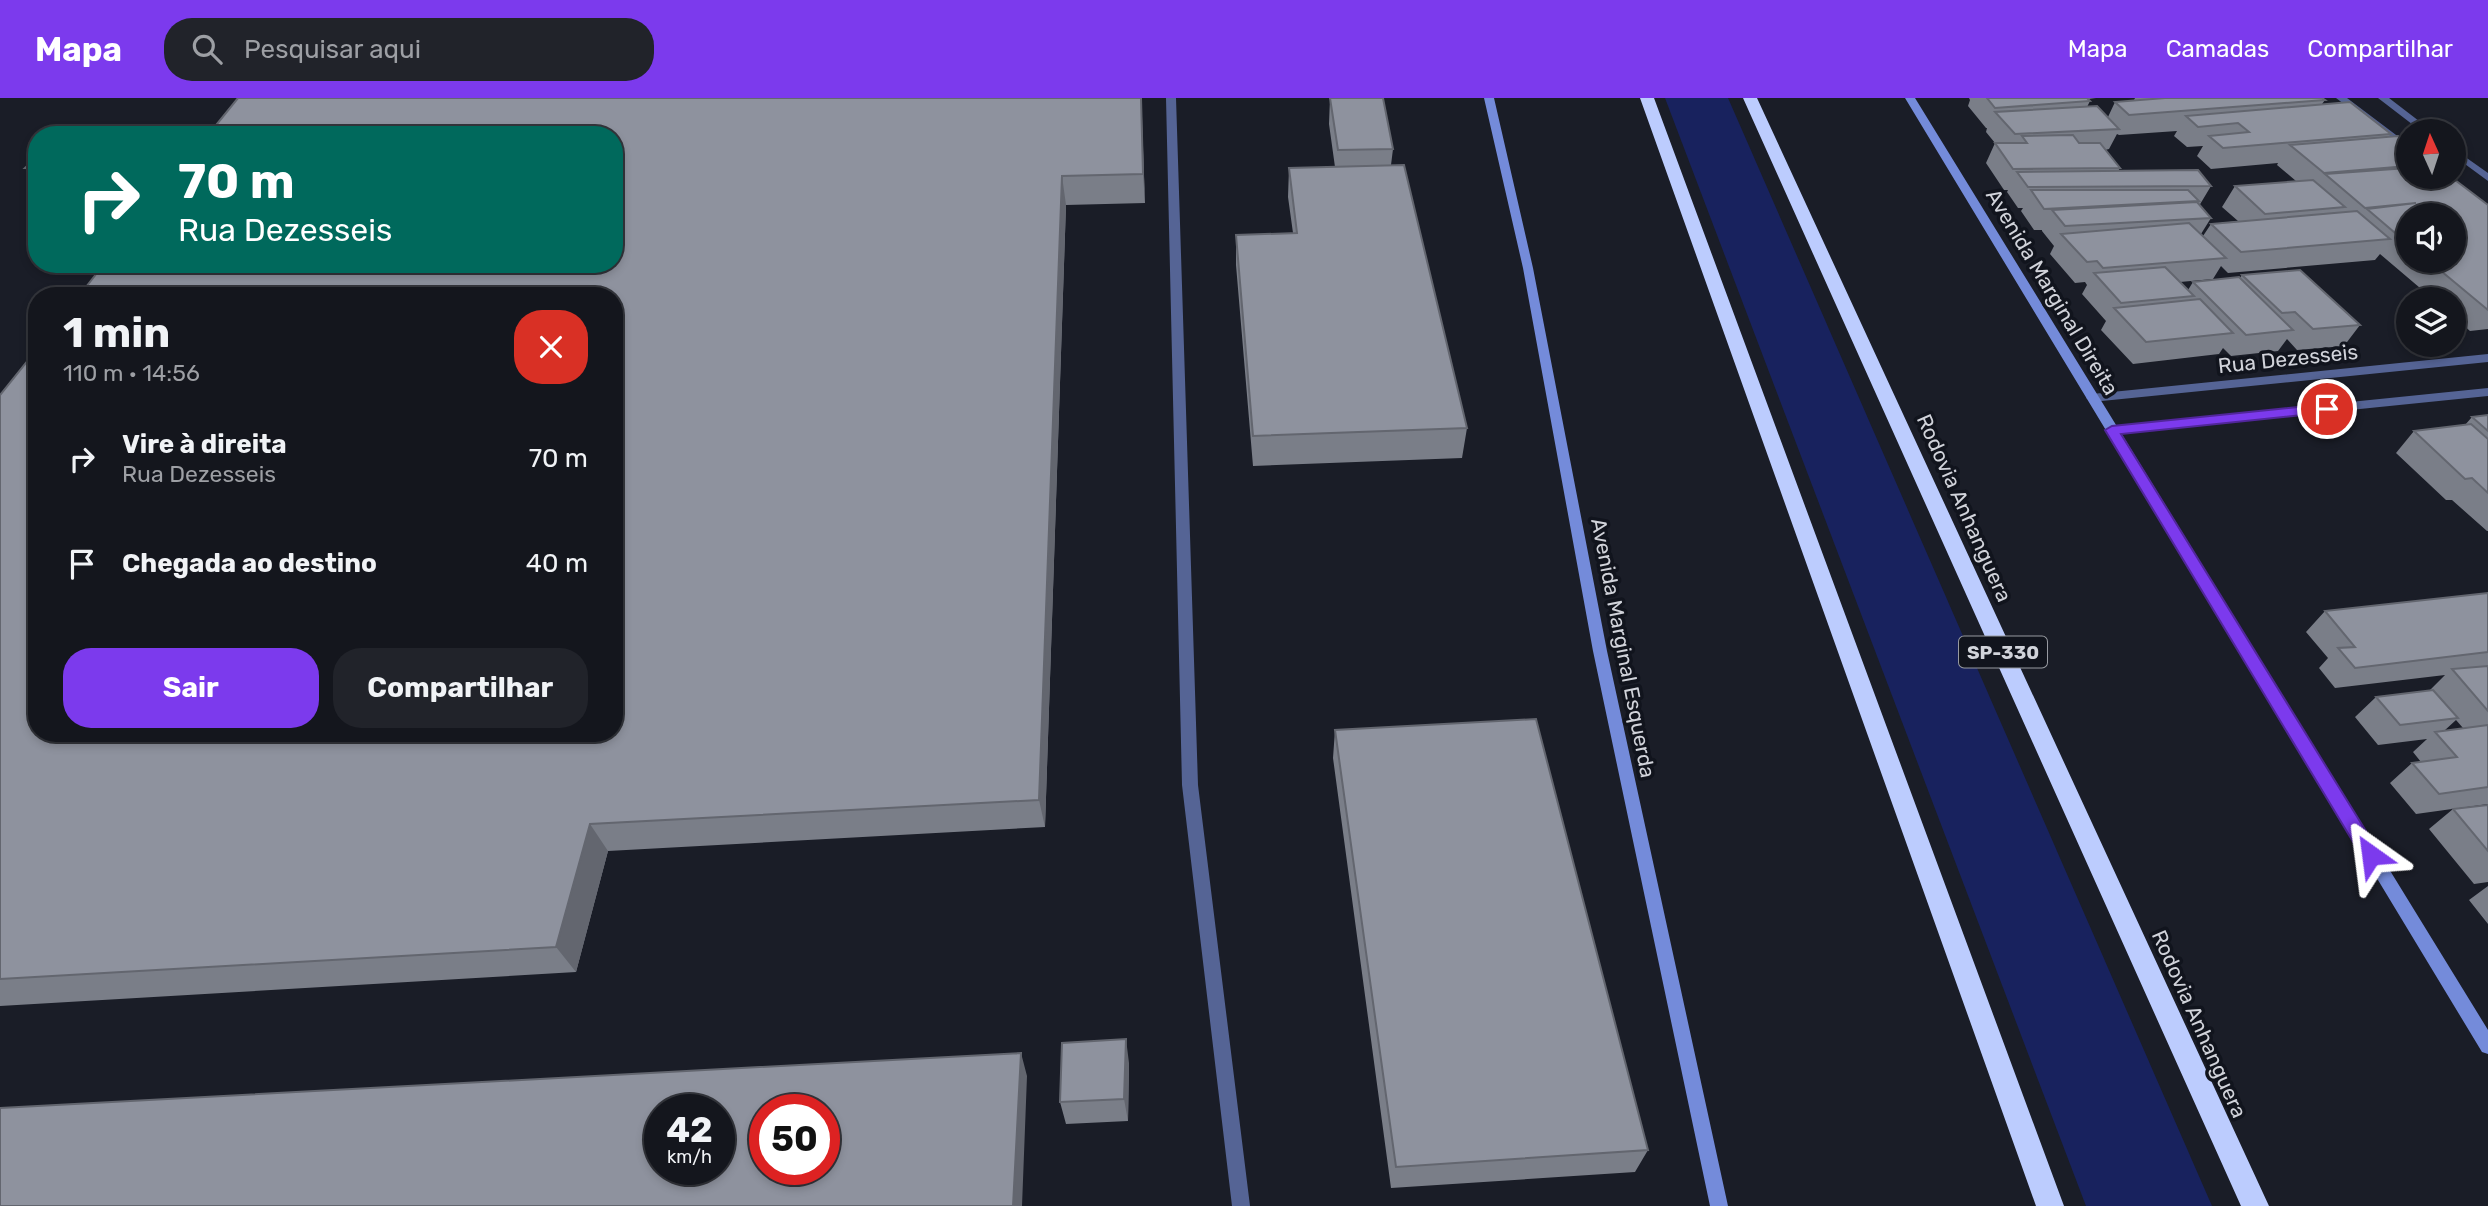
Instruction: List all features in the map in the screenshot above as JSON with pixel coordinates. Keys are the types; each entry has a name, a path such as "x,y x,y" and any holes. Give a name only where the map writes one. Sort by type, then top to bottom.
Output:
{"highway":[{"path":"1647,98 2050,1206"},
{"name":"Rodovia Anhanguera","path":"1750,98 2255,1206"}],"main road":[{"name":"Avenida Marginal Esquerda","path":"1489,98 1528,268 1600,651 1719,1206"},
{"name":"Avenida Marginal Direita","path":"1910,98 2488,1046"}],"street":[{"path":"1171,98 1190,785 1241,1206"},
{"path":"2341,98 2396,140"},
{"path":"2383,98 2411,119"},
{"path":"2466,161 2488,178"},
{"name":"Rua Dezesseis","path":"2092,398 2488,358"},
{"path":"2112,430 2488,392"}],"shaded area":[{"path":"1665,98 1728,98 2212,1206 2086,1206"}],"building":[{"path":"238,98 1141,98 1143,174 1062,176 1039,800 590,824 556,947 0,979 0,395 28,360 28,742 623,742 623,287 86,287 97,273 623,273 623,126 215,126"},
{"path":"1330,98 1383,98 1393,149 1338,150"},
{"path":"1987,98 2087,98 2090,101 1995,108"},
{"path":"2165,98 2325,100 2129,115 2115,102"},
{"path":"2350,102 2391,134 2223,148 2209,136 2249,132 2238,123 2198,127 2186,116"},
{"path":"2097,106 2119,129 2015,134 1995,112"},
{"path":"2073,135 2079,143 2100,143 2120,168 2013,169 1995,143 2027,143 2022,136"},
{"path":"2396,136 2396,167 2324,173 2290,145"},
{"path":"1404,165 1467,428 1253,436 1236,235 1297,233 1289,168"},
{"path":"2396,169 2396,189 2466,188 2488,205 2488,310 2466,292 2466,287 2460,287 2443,273 2466,273 2466,203 2396,203 2365,208 2325,174"},
{"path":"2198,170 2211,186 2028,187 2017,172"},
{"path":"2313,180 2345,207 2265,214 2235,186"},
{"path":"2031,190 2188,190 2199,201 2044,209"},
{"path":"2197,202 2211,218 2065,226 2052,210"},
{"path":"2396,205 2396,234 2367,209"},
{"path":"2357,211 2390,239 2241,252 2211,224"},
{"path":"2189,223 2226,258 2103,268 2097,261 2087,262 2061,234"},
{"path":"2165,267 2194,296 2121,303 2094,273"},
{"path":"2300,270 2360,325 2313,329 2295,312 2282,313 2242,275"},
{"path":"2239,277 2293,330 2246,335 2193,282"},
{"path":"2200,299 2233,333 2146,342 2114,308"},
{"path":"2488,415 2488,431 2472,417"},
{"path":"2471,424 2488,439 2488,493 2472,478 2465,479 2414,431"},
{"path":"2488,593 2488,652 2355,668 2338,648 2355,647 2325,611"},
{"path":"2488,666 2488,711 2452,669"},
{"path":"2433,690 2458,718 2400,725 2376,697"},
{"path":"1536,719 1648,1150 1396,1167 1335,730"},
{"path":"2488,725 2488,787 2439,794 2412,763 2457,757 2435,732"},
{"path":"2488,805 2488,851 2453,809"},
{"path":"1126,1039 1124,1099 1060,1102 1062,1043"},
{"path":"1021,1053 1013,1206 0,1206 0,1108"}],"route":[{"path":"2327,409 2112,430 2371,855"}]}
